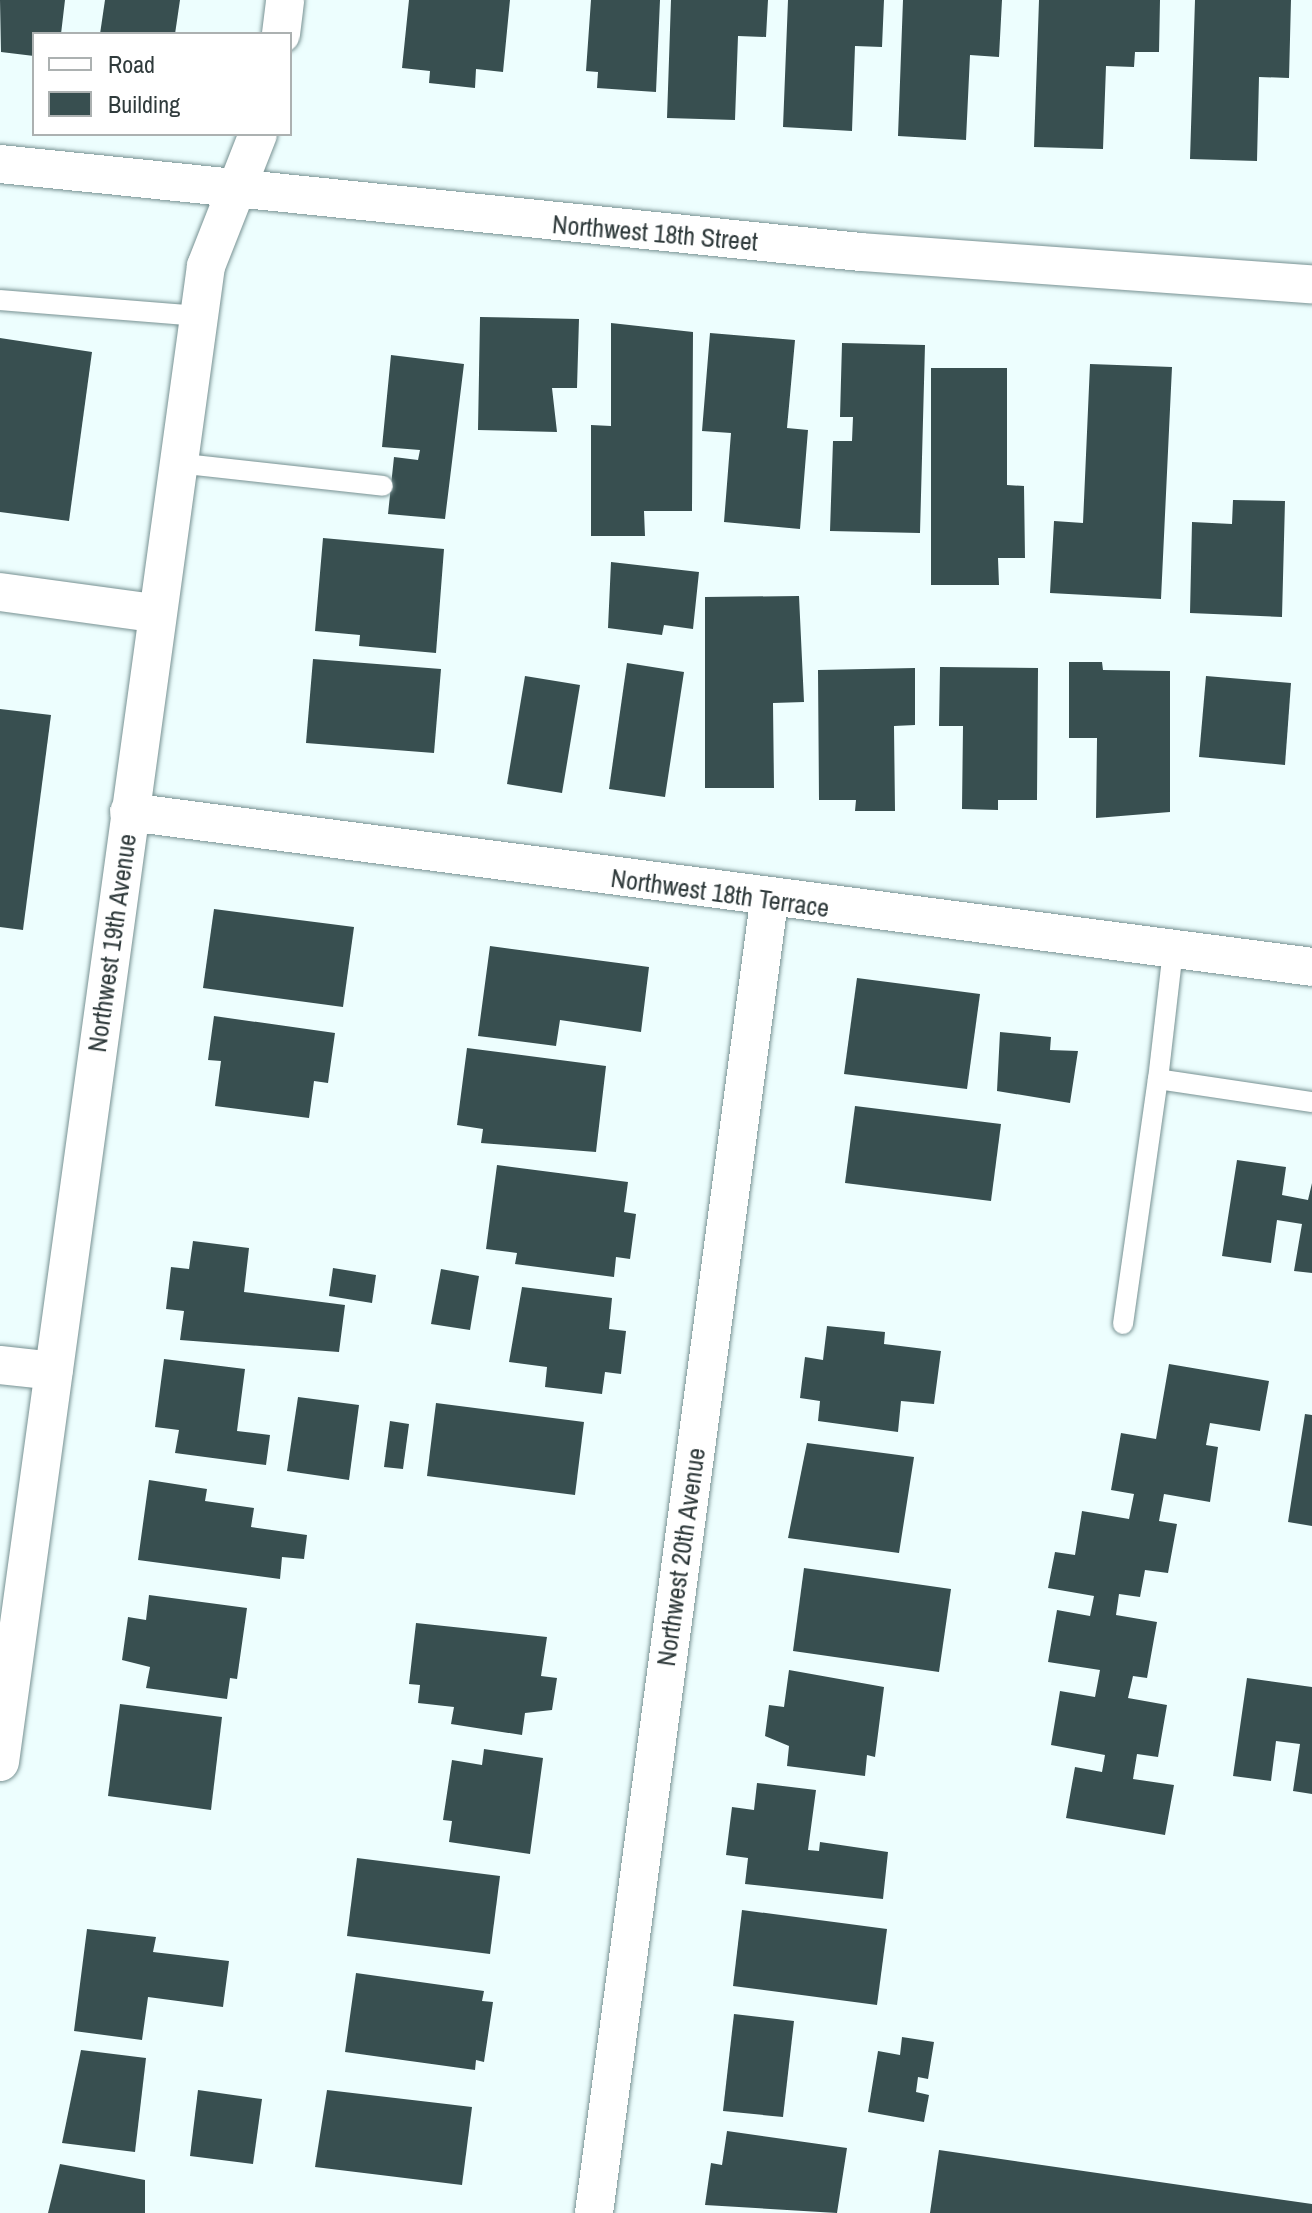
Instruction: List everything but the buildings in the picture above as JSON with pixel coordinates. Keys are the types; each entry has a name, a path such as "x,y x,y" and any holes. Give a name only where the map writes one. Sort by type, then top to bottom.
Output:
{"street":[{"path":"281,32 285,0"},
{"name":"Northwest 19th Avenue","path":"0,1762 154,613 198,316 206,266 238,193 257,136"},
{"name":"Northwest 18th Street","path":"0,164 238,193 861,252 1312,284"},
{"path":"0,592 154,613"},
{"name":"Northwest 18th Terrace","path":"129,812 769,901 1312,967"},
{"name":"Northwest 20th Avenue","path":"594,2213 769,901"},
{"path":"0,1365 54,1371"}],"lane":[{"path":"0,300 198,316"},
{"path":"176,463 383,486"},
{"path":"1123,1324 1173,950"},
{"path":"1158,1079 1312,1102"}]}
